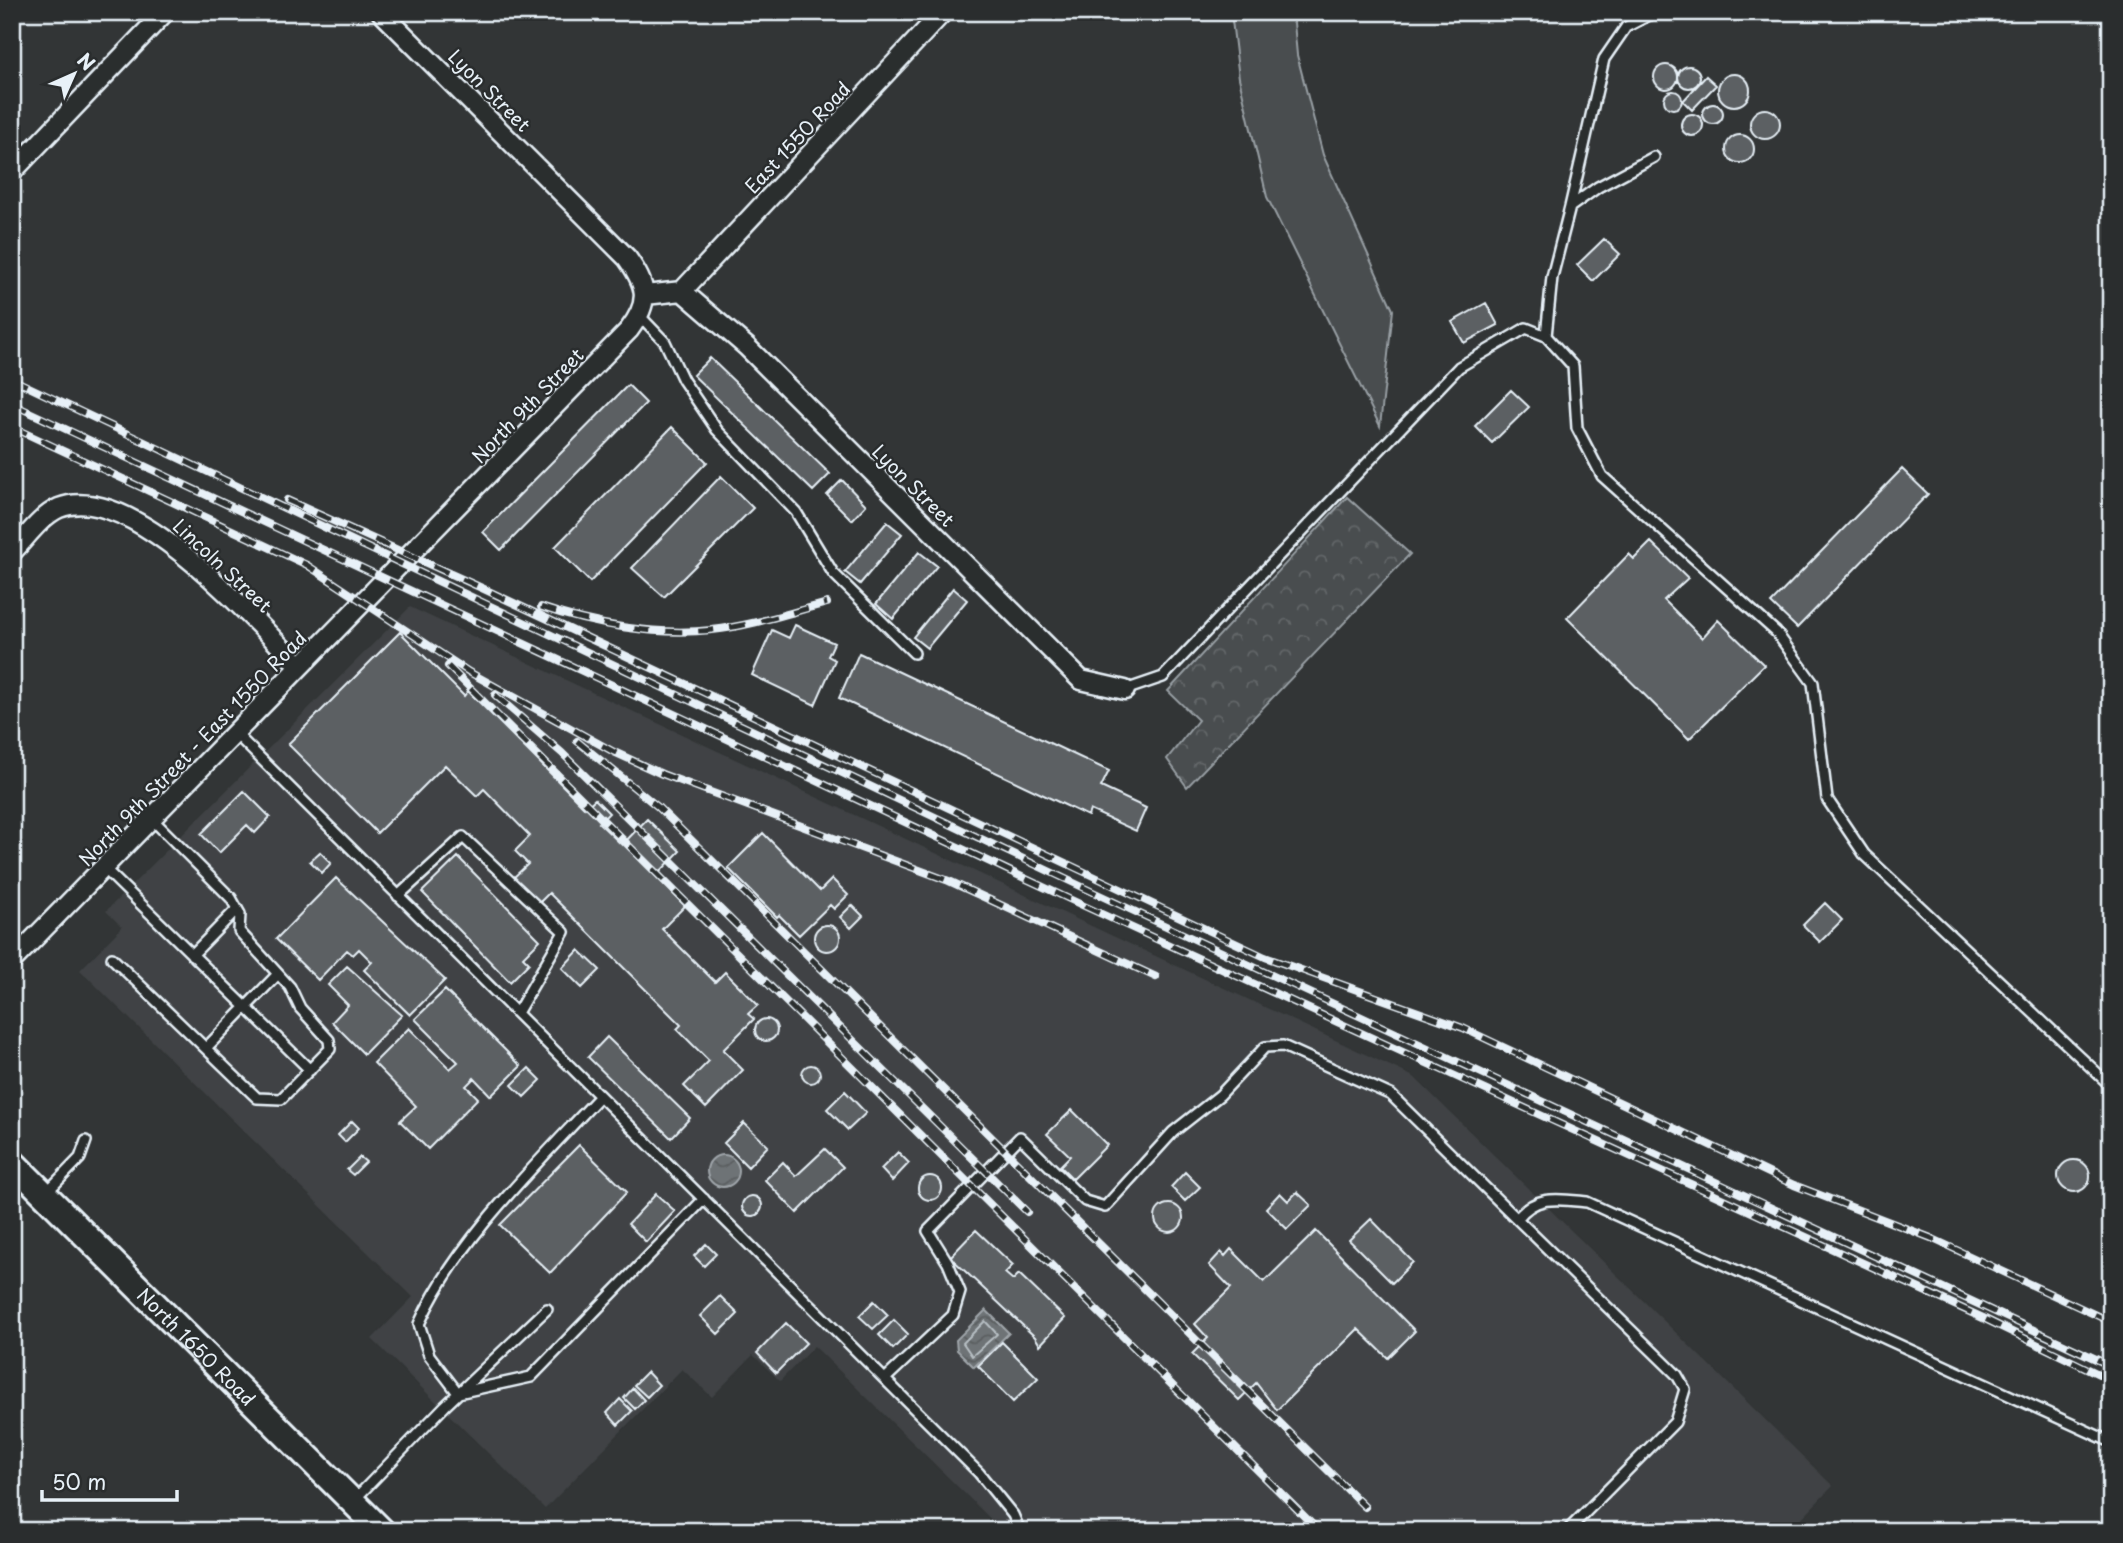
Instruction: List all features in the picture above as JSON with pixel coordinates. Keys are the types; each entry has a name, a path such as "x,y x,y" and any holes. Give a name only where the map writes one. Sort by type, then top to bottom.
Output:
{"street":[{"name":"Lyon Street","path":"381,12 627,258 640,275 645,295"},
{"name":"East 1550 Road","path":"682,291 943,12"},
{"path":"12,172 161,14"},
{"name":"Lyon Street","path":"682,291 747,346 1081,680 1125,690"},
{"path":"640,316 645,295 682,291"},
{"name":"North 9th Street","path":"401,563 640,316"},
{"name":"Lincoln Street","path":"12,552 58,509 77,504 128,516 162,536 300,666"},
{"name":"North 9th Street - East 1550 Road","path":"12,961 401,563"},
{"name":"North 1650 Road","path":"12,1162 382,1531"}],"lane":[{"path":"1546,336 1552,277 1604,59 1626,27 1651,13"},
{"path":"1570,207 1598,187 1654,157"},
{"path":"640,316 665,342 683,380 717,430 796,512 833,573 914,653"},
{"path":"1125,690 1163,677 1459,367 1525,328 1546,336 1573,366 1577,428 1602,477 1776,632 1813,683 1827,799 1864,854 2111,1086"},
{"path":"235,733 979,1473 1013,1515 1020,1531"},
{"path":"112,958 257,1098 281,1099 330,1049 328,1040 300,1008 290,987 239,931 237,909 230,898 152,819"},
{"path":"398,896 463,837 564,932 517,1013"},
{"path":"104,868 310,1070"},
{"path":"192,955 237,909"},
{"path":"206,1048 278,974"},
{"path":"885,1379 953,1315 960,1292 948,1263 928,1231 1020,1137 1085,1201 1105,1207 1172,1132 1220,1095 1265,1047 1283,1045 1391,1095 1677,1375 1685,1389 1675,1422 1567,1531"},
{"path":"458,1393 429,1354 419,1324 430,1300 491,1216 600,1096"},
{"path":"45,1194 80,1158 86,1141"},
{"path":"1517,1219 1524,1209 1547,1198 1587,1202 2111,1442"},
{"path":"458,1393 531,1377 704,1199"},
{"path":"353,1502 458,1393 547,1309"}],"shaded area":[{"path":"410,607 1414,1077 1833,1486 1789,1531 1003,1531 814,1346 780,1381 753,1355 712,1397 682,1369 545,1509 372,1339 413,1297 80,970 122,927 106,911"}],"green space":[{"path":"1231,12 1293,12 1297,55 1323,155 1393,310 1380,426 1267,197 1239,78"},
{"path":"1347,497 1410,554 1187,787 1167,759 1198,720 1168,691"}],"water":[{"path":"723,1155 734,1160 739,1171 734,1182 723,1187 712,1182 707,1171 712,1160"},
{"path":"986,1310 1009,1333 974,1367 957,1350 956,1340"}],"building":[{"path":"1666,65 1674,69 1678,77 1674,85 1666,89 1658,85 1654,77 1658,69"},
{"path":"1685,66 1693,66 1700,73 1700,81 1693,88 1685,88 1678,81 1678,73"},
{"path":"1734,74 1745,79 1750,90 1745,101 1734,106 1723,101 1718,90 1723,79"},
{"path":"1706,76 1716,85 1692,110 1683,101"},
{"path":"1673,91 1679,94 1682,100 1679,106 1673,109 1667,106 1664,100 1667,94"},
{"path":"1713,104 1720,107 1723,114 1720,121 1713,124 1706,121 1703,114 1706,107"},
{"path":"1765,109 1776,113 1780,124 1776,135 1765,139 1754,135 1750,124 1754,113"},
{"path":"1692,114 1702,121 1703,125 1696,135 1692,136 1682,129 1681,125 1688,115"},
{"path":"1740,135 1750,139 1754,149 1750,159 1740,163 1730,159 1726,149 1730,139"},
{"path":"1604,239 1620,254 1593,281 1577,265"},
{"path":"1486,303 1498,325 1464,343 1452,322"},
{"path":"710,358 830,474 813,491 693,375"},
{"path":"628,385 646,403 501,550 483,532"},
{"path":"1511,390 1529,407 1492,443 1475,426"},
{"path":"672,427 707,462 590,582 555,547"},
{"path":"1902,469 1928,494 1797,628 1771,603"},
{"path":"721,476 753,508 664,597 632,568"},
{"path":"842,480 866,505 852,520 827,495"},
{"path":"887,522 902,534 860,584 845,572"},
{"path":"1651,542 1688,578 1664,600 1702,638 1718,620 1764,665 1689,739 1567,618 1629,554 1634,559"},
{"path":"919,552 937,566 893,619 876,604"},
{"path":"953,588 967,600 927,648 913,637"},
{"path":"795,625 834,643 828,656 835,660 815,705 752,675 772,630 789,638"},
{"path":"400,632 464,696 468,691 585,808 595,799 609,813 599,823 622,845 647,819 680,851 656,876 685,906 662,929 715,982 725,972 758,1005 748,1014 754,1019 723,1050 743,1070 706,1108 684,1086 709,1061 677,1029 681,1025 549,893 539,903 513,878 528,864 515,851 530,836 484,789 477,796 445,765 377,833 288,744"},
{"path":"859,653 1109,771 1101,787 1146,808 1136,831 1090,810 1088,816 839,698"},
{"path":"244,791 270,817 255,833 247,825 219,853 201,834"},
{"path":"763,833 820,891 832,879 848,895 834,909 830,905 799,935 728,868"},
{"path":"320,852 331,863 322,873 310,861"},
{"path":"458,857 540,940 523,957 529,963 510,982 422,892"},
{"path":"336,878 445,980 410,1015 364,970 372,962 359,949 353,955 347,950 318,980 276,939"},
{"path":"1825,903 1842,920 1820,942 1803,925"},
{"path":"852,905 863,916 851,928 840,917"},
{"path":"827,925 837,928 840,938 837,948 827,951 817,948 814,938 817,928"},
{"path":"579,950 600,970 582,988 562,968"},
{"path":"347,966 402,1015 364,1054 332,1022 348,1005 328,985"},
{"path":"445,990 521,1066 491,1096 474,1078 466,1086 478,1098 428,1149 400,1121 416,1106 374,1063 409,1028 450,1069 458,1062 415,1019"},
{"path":"766,1019 776,1026 777,1030 770,1040 766,1041 756,1034 755,1030 762,1020"},
{"path":"607,1037 690,1118 671,1138 588,1057"},
{"path":"807,1065 815,1065 820,1074 818,1081 807,1083 802,1078 802,1070"},
{"path":"529,1068 541,1080 524,1097 512,1085"},
{"path":"845,1091 866,1113 848,1130 827,1109"},
{"path":"1072,1110 1107,1145 1073,1179 1060,1166 1070,1156 1047,1134"},
{"path":"352,1121 359,1128 345,1142 338,1135"},
{"path":"744,1123 768,1146 748,1167 724,1143"},
{"path":"579,1145 627,1192 550,1273 500,1225"},
{"path":"825,1149 843,1167 797,1213 765,1180 783,1162 796,1176"},
{"path":"898,1152 909,1163 892,1181 881,1169"},
{"path":"360,1157 366,1162 353,1175 347,1170"},
{"path":"2074,1160 2085,1165 2090,1176 2085,1187 2074,1192 2063,1187 2058,1176 2063,1165"},
{"path":"1185,1172 1200,1187 1185,1201 1171,1187"},
{"path":"930,1176 941,1183 942,1188 935,1199 930,1200 919,1193 918,1188 925,1177"},
{"path":"1297,1192 1311,1205 1287,1229 1266,1208 1280,1193 1288,1201"},
{"path":"656,1194 675,1211 646,1242 628,1224"},
{"path":"752,1196 759,1199 762,1206 759,1213 752,1216 745,1213 742,1206 745,1199"},
{"path":"1169,1204 1179,1208 1183,1218 1179,1228 1169,1232 1159,1228 1155,1218 1159,1208"},
{"path":"1371,1219 1413,1262 1392,1283 1349,1240"},
{"path":"976,1230 1013,1265 1005,1273 1013,1280 1019,1274 1065,1318 1040,1345 1035,1337 950,1257"},
{"path":"1316,1231 1415,1331 1388,1358 1358,1329 1277,1410 1256,1383 1239,1400 1192,1354 1208,1338 1195,1324 1231,1288 1209,1265 1221,1252 1225,1256 1231,1249 1264,1282"},
{"path":"706,1244 716,1254 704,1266 694,1256"},
{"path":"720,1296 738,1314 718,1334 700,1316"},
{"path":"874,1301 888,1315 873,1329 859,1316"},
{"path":"894,1320 908,1334 893,1349 879,1335"},
{"path":"786,1323 806,1343 776,1373 757,1353"},
{"path":"1002,1342 1038,1378 1013,1402 978,1366"},
{"path":"647,1372 659,1385 647,1397 634,1385"},
{"path":"633,1388 644,1400 635,1409 624,1398"},
{"path":"620,1399 632,1411 618,1425 607,1413"}],"railway":[{"path":"12,379 1093,892 2111,1366"},
{"path":"12,404 1082,905 1983,1318 2111,1380"},
{"path":"12,427 307,565 469,672 614,752 662,774 949,881 1156,977"},
{"path":"287,500 484,589 1265,957 1463,1028 1794,1185 1931,1238 2111,1322"},
{"path":"541,607 625,628 691,631 741,625 827,603"},
{"path":"448,666 1319,1531"},
{"path":"495,695 562,753 1027,1212"},
{"path":"577,741 658,807 1365,1507"}]}
